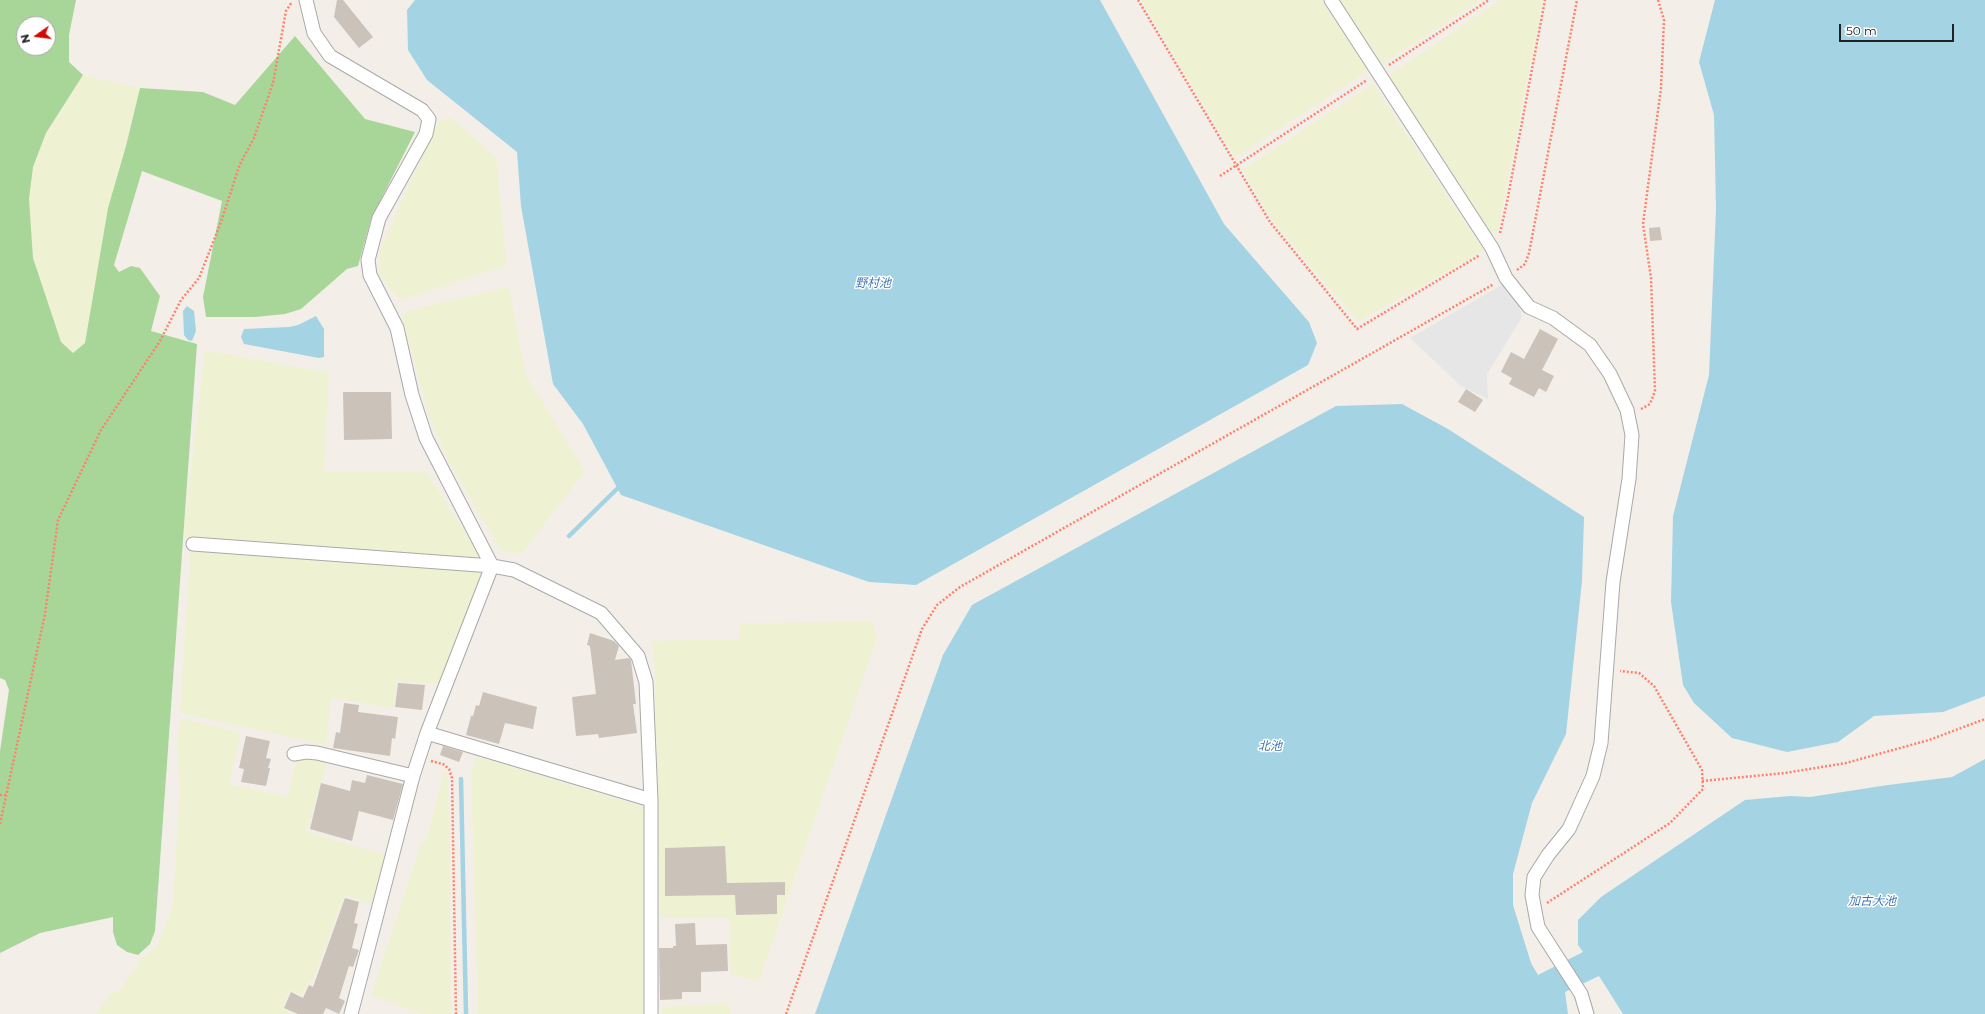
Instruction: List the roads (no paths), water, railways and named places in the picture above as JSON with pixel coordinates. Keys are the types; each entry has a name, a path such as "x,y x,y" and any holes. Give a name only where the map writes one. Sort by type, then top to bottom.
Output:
{"street":[{"path":"306,0 314,33 330,56 422,110 430,119 426,134 379,218 368,260 370,275 397,328 412,395 426,438 492,566 427,733 413,776 351,1014"},
{"path":"1331,0 1492,248 1506,278 1529,308 1552,318 1590,345 1610,374 1627,410 1632,435 1629,478 1613,582 1601,743 1593,776 1569,829 1548,855 1534,876 1532,895 1538,927 1581,994 1587,1014"},
{"path":"193,544 492,566 514,570 600,613 638,656 646,682 651,800 651,1014"},
{"path":"427,733 651,800"},
{"path":"294,754 306,752 317,753 413,776"}],"water":[{"name":"野村池","path":"415,0 1100,0 1224,224 1309,322 1317,343 1308,365 916,585 869,582 621,495 583,424 553,384 521,206 517,152 427,80 408,50 407,10"},
{"path":"1715,0 1985,0 1985,696 1943,712 1874,716 1838,742 1787,752 1732,738 1694,703 1683,685 1671,602 1673,516 1709,375 1716,209 1714,115 1699,62"},
{"path":"187,306 194,311 196,331 192,341 188,340 184,335 183,311"},
{"path":"316,316 324,329 324,357 319,358 244,344 241,337 244,329 289,327 298,325"},
{"name":"北池","path":"1402,404 1448,429 1584,517 1582,581 1566,734 1532,803 1513,874 1513,905 1531,963 1538,975 1583,952 1578,945 1578,920 1601,897 1745,800 1790,796 1810,797 1952,777 1985,759 1985,1014 1623,1014 1599,976 1565,992 1568,1014 815,1014 943,655 972,605 1336,406"}],"waterway":[{"path":"569,536 622,484"},
{"path":"461,779 466,1014"}],"water label":[{"name":"加古大池","path":"1872,901"}]}
